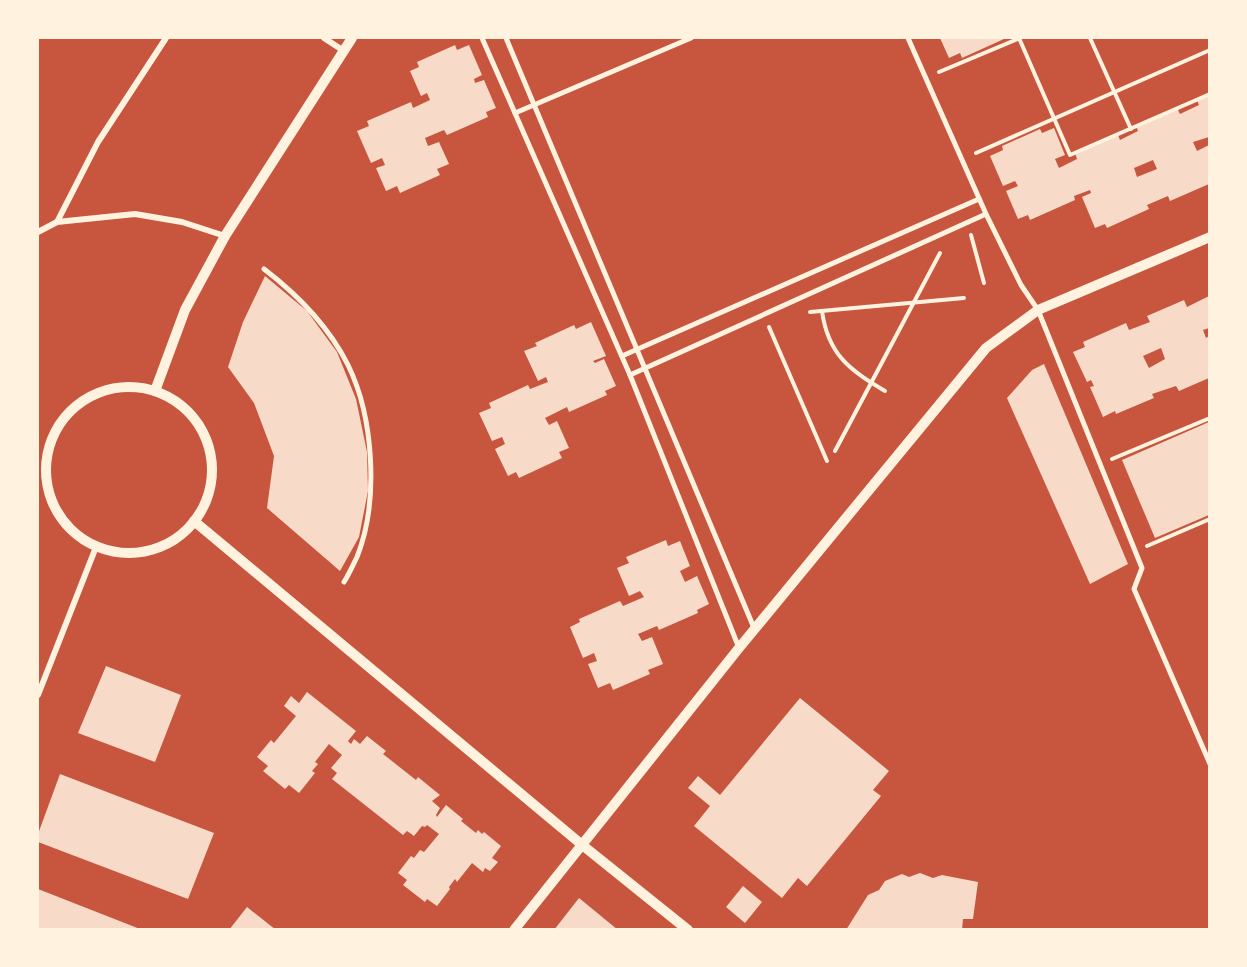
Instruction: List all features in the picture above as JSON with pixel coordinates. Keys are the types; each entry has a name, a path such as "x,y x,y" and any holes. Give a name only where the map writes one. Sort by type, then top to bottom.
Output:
{"street":[{"path":"57,222 98,142 166,38"},
{"path":"324,38 344,51"},
{"path":"155,391 185,310 225,236 352,38"},
{"path":"482,38 622,356 739,648"},
{"path":"506,38 754,629"},
{"path":"515,113 691,38"},
{"path":"908,38 986,214 1021,285 1038,310 1142,568 1134,589 1209,764"},
{"path":"622,356 979,198"},
{"path":"38,232 57,222 135,214 182,222 225,236"},
{"path":"630,375 986,214"},
{"path":"514,930 754,629 986,348 1038,310 1209,237"},
{"path":"264,269 299,297 315,316 348,364 356,385 369,445 371,465 369,498 364,534 357,556 344,582"},
{"path":"127,387 155,391 178,403 197,422 208,446 212,472 207,498 194,521 174,540 150,551 123,554 96,548 73,532 55,510 46,484 42,455 56,429 74,407 99,393 127,387"},
{"path":"194,521 581,844 688,930"},
{"path":"38,695 96,548"}],"path":[{"path":"925,78 1020,38 1070,155 1209,94"},
{"path":"1090,38 1131,129"},
{"path":"962,159 1209,50"},
{"path":"970,233 984,283"},
{"path":"835,451 944,244"},
{"path":"800,313 964,298"},
{"path":"820,305 832,346 841,360 885,391"},
{"path":"766,320 827,461"},
{"path":"1100,464 1209,418"},
{"path":"1135,551 1209,519"}],"building":[{"path":"940,38 1004,39 962,58 960,53 949,58"},
{"path":"455,45 457,50 469,45 482,75 474,79 475,83 484,80 496,108 486,112 488,117 447,135 444,130 425,138 428,146 439,142 449,164 437,169 440,175 400,193 397,186 386,191 376,168 385,165 382,158 371,163 357,131 369,126 367,121 411,102 413,108 430,100 427,93 421,96 410,71 419,67 417,62"},
{"path":"1209,95 1209,137 1193,142 1197,151 1209,145 1209,184 1170,201 1168,196 1147,205 1149,209 1107,228 1105,224 1095,228 1082,197 1091,193 1090,190 1074,196 1075,200 1030,220 1028,215 1018,219 1006,191 1018,186 1015,181 1003,186 990,156 1003,150 1002,146 1040,129 1042,133 1054,128 1065,155 1055,159 1059,168 1077,159 1075,153 1118,135 1120,140 1138,131 1136,126 1177,108 1180,114 1199,105 1197,100","holes":["1153,160 1157,169 1137,177 1134,168"]},
{"path":"265,276 307,311 337,352 356,399 367,452 368,491 359,537 340,571 267,508 274,456 254,403 228,367 243,322"},
{"path":"1209,296 1209,328 1203,330 1206,338 1209,336 1209,378 1179,391 1176,386 1152,394 1154,398 1103,417 1090,387 1094,386 1091,380 1087,382 1073,352 1085,347 1083,342 1126,323 1129,330 1150,322 1147,316 1184,300 1187,307","holes":["1161,348 1165,359 1149,368 1143,356"]},
{"path":"591,322 606,356 593,361 595,363 604,359 616,386 605,391 607,395 569,412 567,407 545,418 549,425 557,421 569,448 559,452 562,458 519,478 516,472 508,476 495,449 505,444 502,437 492,441 479,413 491,408 489,403 528,385 530,389 548,382 546,377 538,381 524,351 537,346 535,343 574,325 576,329"},
{"path":"1044,364 1128,564 1090,584 1007,398 1032,370"},
{"path":"1209,422 1209,515 1155,538 1122,460"},
{"path":"666,540 668,546 680,541 690,566 680,571 685,582 697,576 709,604 697,610 698,613 659,630 657,626 638,634 642,641 652,637 663,664 648,670 650,674 613,690 610,683 598,688 588,664 597,661 594,653 583,658 570,627 580,622 579,619 620,601 623,606 644,597 640,591 629,596 617,568 629,563 626,557"},
{"path":"106,666 181,695 155,762 78,733"},
{"path":"307,692 356,731 348,741 351,744 354,739 360,744 367,736 386,751 383,754 416,780 418,777 440,795 432,801 440,808 437,817 446,805 476,833 478,830 482,834 484,832 501,846 492,858 498,862 490,871 485,868 483,872 472,863 457,882 455,879 437,906 427,899 425,902 403,885 407,880 398,873 411,856 414,858 420,850 424,852 439,834 427,825 422,826 414,836 407,831 403,835 332,779 337,773 331,768 342,755 329,744 315,762 318,764 312,771 315,773 299,793 289,785 285,789 263,771 268,766 257,757 271,740 274,743 296,716 284,706 291,696 299,703"},
{"path":"800,698 889,771 873,790 881,796 807,886 798,878 782,898 694,826 710,806 688,788 698,776 720,795"},
{"path":"60,774 214,833 188,899 38,842 38,834"},
{"path":"920,873 933,878 942,875 978,882 973,919 963,919 962,930 846,930 868,895 879,890 885,881 902,874 909,877"},
{"path":"743,886 762,902 745,923 726,907"},
{"path":"38,889 140,929 140,930 38,930"},
{"path":"579,898 618,930 554,930"},
{"path":"247,907 276,930 229,930"}]}
